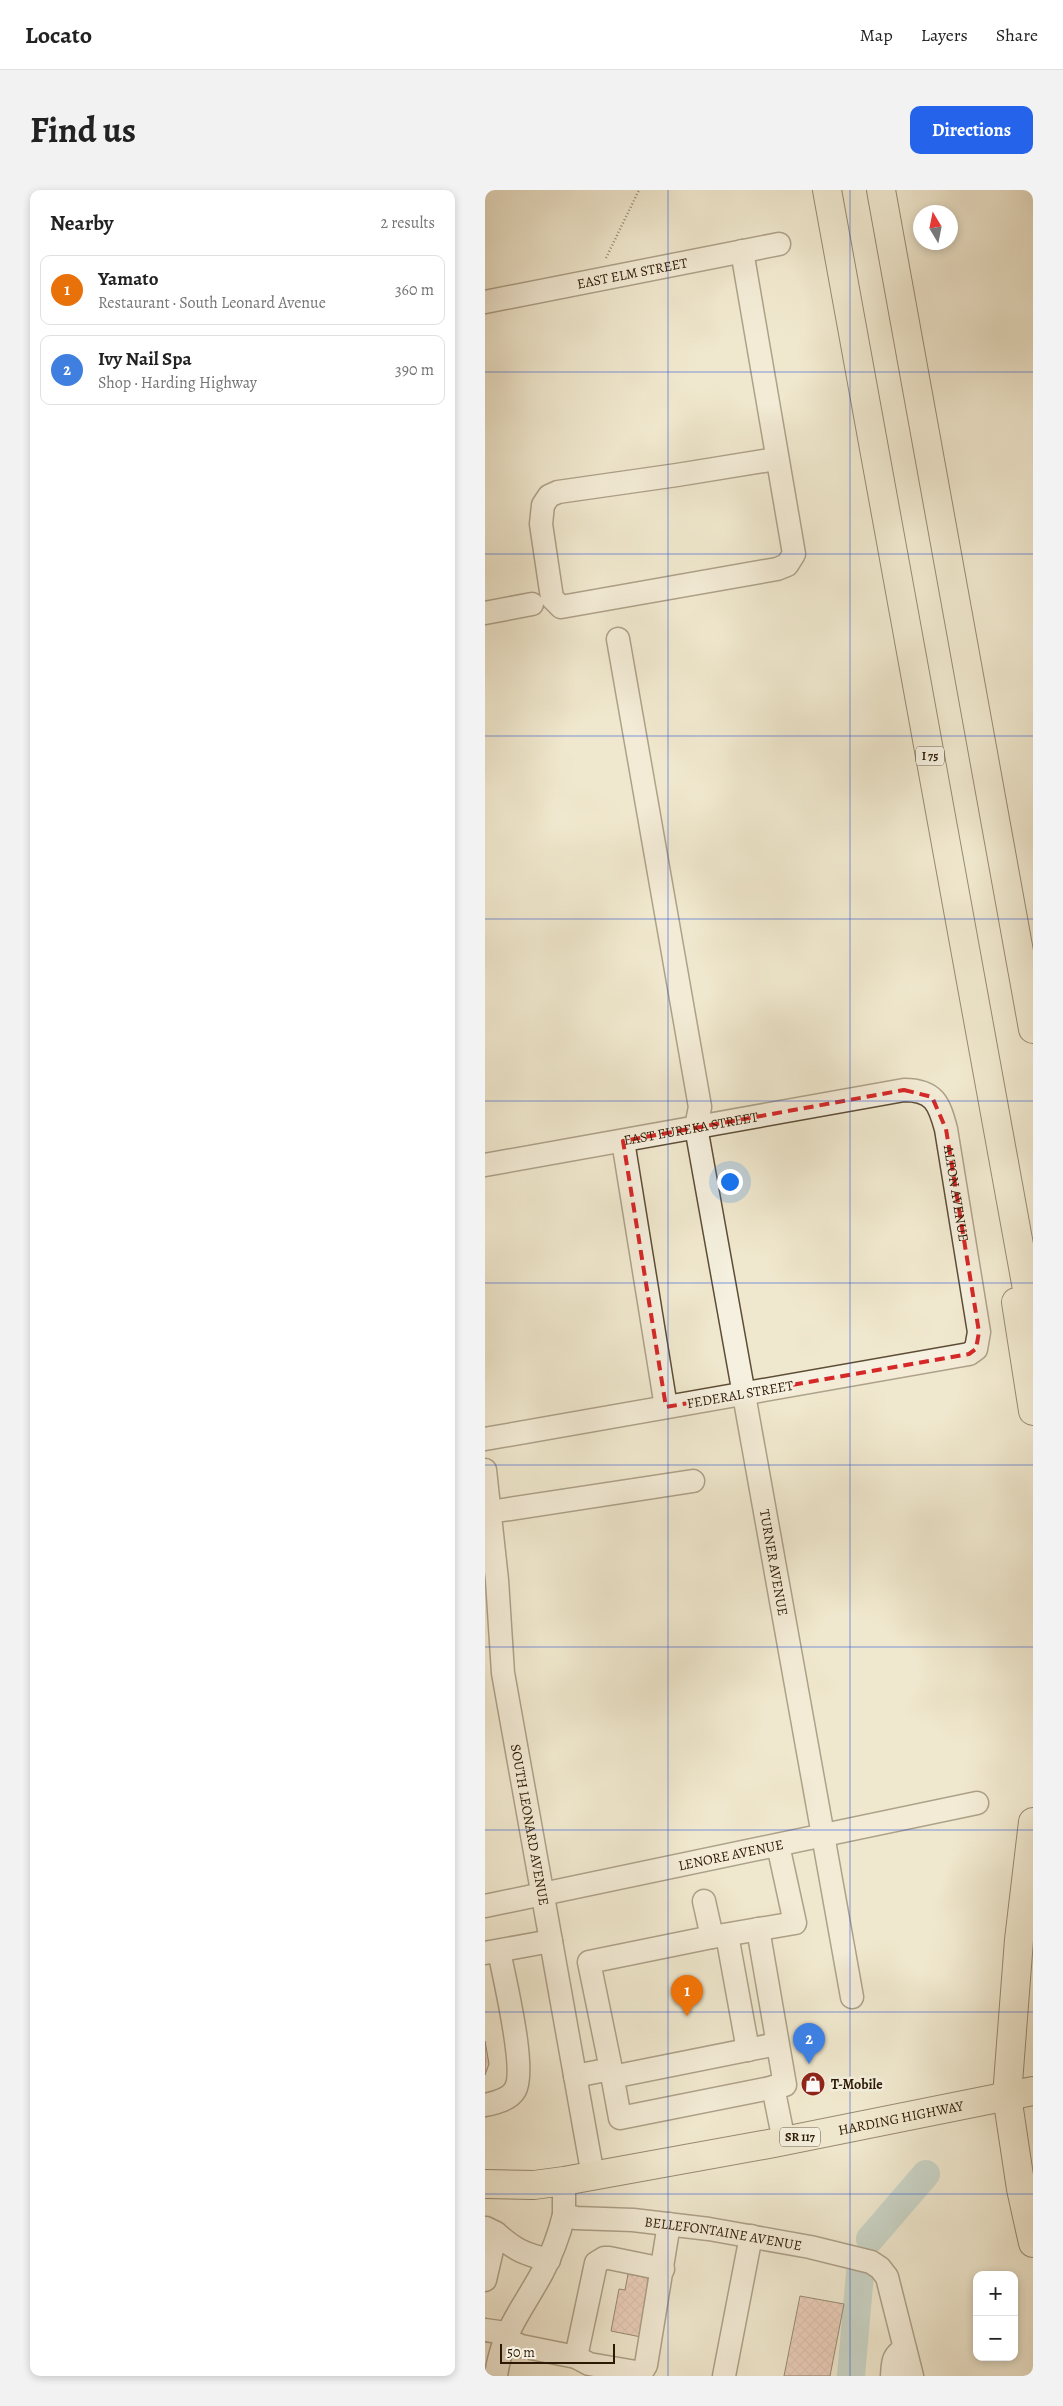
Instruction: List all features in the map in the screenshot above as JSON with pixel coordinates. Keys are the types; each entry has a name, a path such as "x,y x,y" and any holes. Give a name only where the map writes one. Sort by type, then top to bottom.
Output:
{"main road":[{"name":"I 75","path":"827,190 1033,1322"},
{"path":"881,190 1033,1029"},
{"path":"930,463 937,472 1033,951"},
{"path":"971,985 968,994 973,1059 1026,1360 1033,1411"},
{"path":"1033,1822 1019,1940 1007,2096 1021,2189 1033,2243"},
{"name":"HARDING HIGHWAY","path":"564,2181 784,2141 1033,2091"},
{"name":"SR 117","path":"485,2184 534,2186 564,2181"}],"street":[{"name":"EAST ELM STREET","path":"485,302 779,244"},
{"path":"742,251 776,458 794,554 787,565 777,569 561,607 552,598 541,524 543,505 549,496 558,492 776,458"},
{"path":"485,613 532,604"},
{"name":"TURNER AVENUE","path":"618,639 700,1107 696,1127 852,1997"},
{"name":"ALTON AVENUE","path":"895,1092 914,1090 923,1092 933,1097 941,1111 946,1129 979,1332"},
{"name":"EAST EUREKA STREET","path":"485,1165 895,1092"},
{"path":"623,1141 667,1407"},
{"name":"FEDERAL STREET","path":"485,1439 969,1354 976,1349 979,1341 979,1332"},
{"name":"SOUTH LEONARD AVENUE","path":"485,1470 503,1673 541,1894 593,2176"},
{"path":"490,1512 693,1482"},
{"name":"LENORE AVENUE","path":"485,1906 977,1804"},
{"path":"758,1930 785,2085 620,2118 589,1962 719,1936 795,1923 778,1845"},
{"path":"704,1901 719,1936 748,2050"},
{"path":"485,2105 500,2101 511,2095 515,2090 519,2076 518,2057 492,1952 551,1941"},
{"path":"557,1976 591,1970"},
{"path":"575,2076 612,2073 777,2044"},
{"path":"773,2087 784,2141"},
{"path":"485,2198 564,2181 564,2215 549,2260 496,2332 499,2354 496,2376"},
{"name":"BELLEFONTAINE AVENUE","path":"564,2215 576,2218 669,2224 751,2236 871,2262 880,2268 887,2277 912,2376"},
{"path":"496,2332 521,2346 576,2357 589,2364 635,2372 645,2368 669,2224"},
{"path":"490,2230 517,2250 549,2260"},
{"path":"485,2280 490,2230"},
{"path":"724,2376 751,2236"},
{"path":"576,2357 596,2263 599,2260 609,2258 663,2269"},
{"path":"892,2376 894,2358 905,2349"}],"path":[{"path":"606,278 603,264 639,190"}],"highlighted area":[{"path":"904,1090 932,1097 946,1129 979,1332 976,1349 969,1354 666,1407 623,1141"}],"building":[{"path":"485,2041 489,2064 485,2075"},
{"path":"628,2274 648,2278 647,2287 650,2288 641,2337 611,2331 619,2289 625,2290"},
{"path":"800,2296 844,2304 830,2376 784,2376"}],"waterway":[{"path":"870,2239 926,2174"},
{"path":"851,2376 860,2273"}],"place":[{"name":"Yamato","path":"687,2016"},
{"name":"Ivy Nail Spa","path":"809,2064"},
{"name":"T-Mobile","path":"813,2084"}]}
